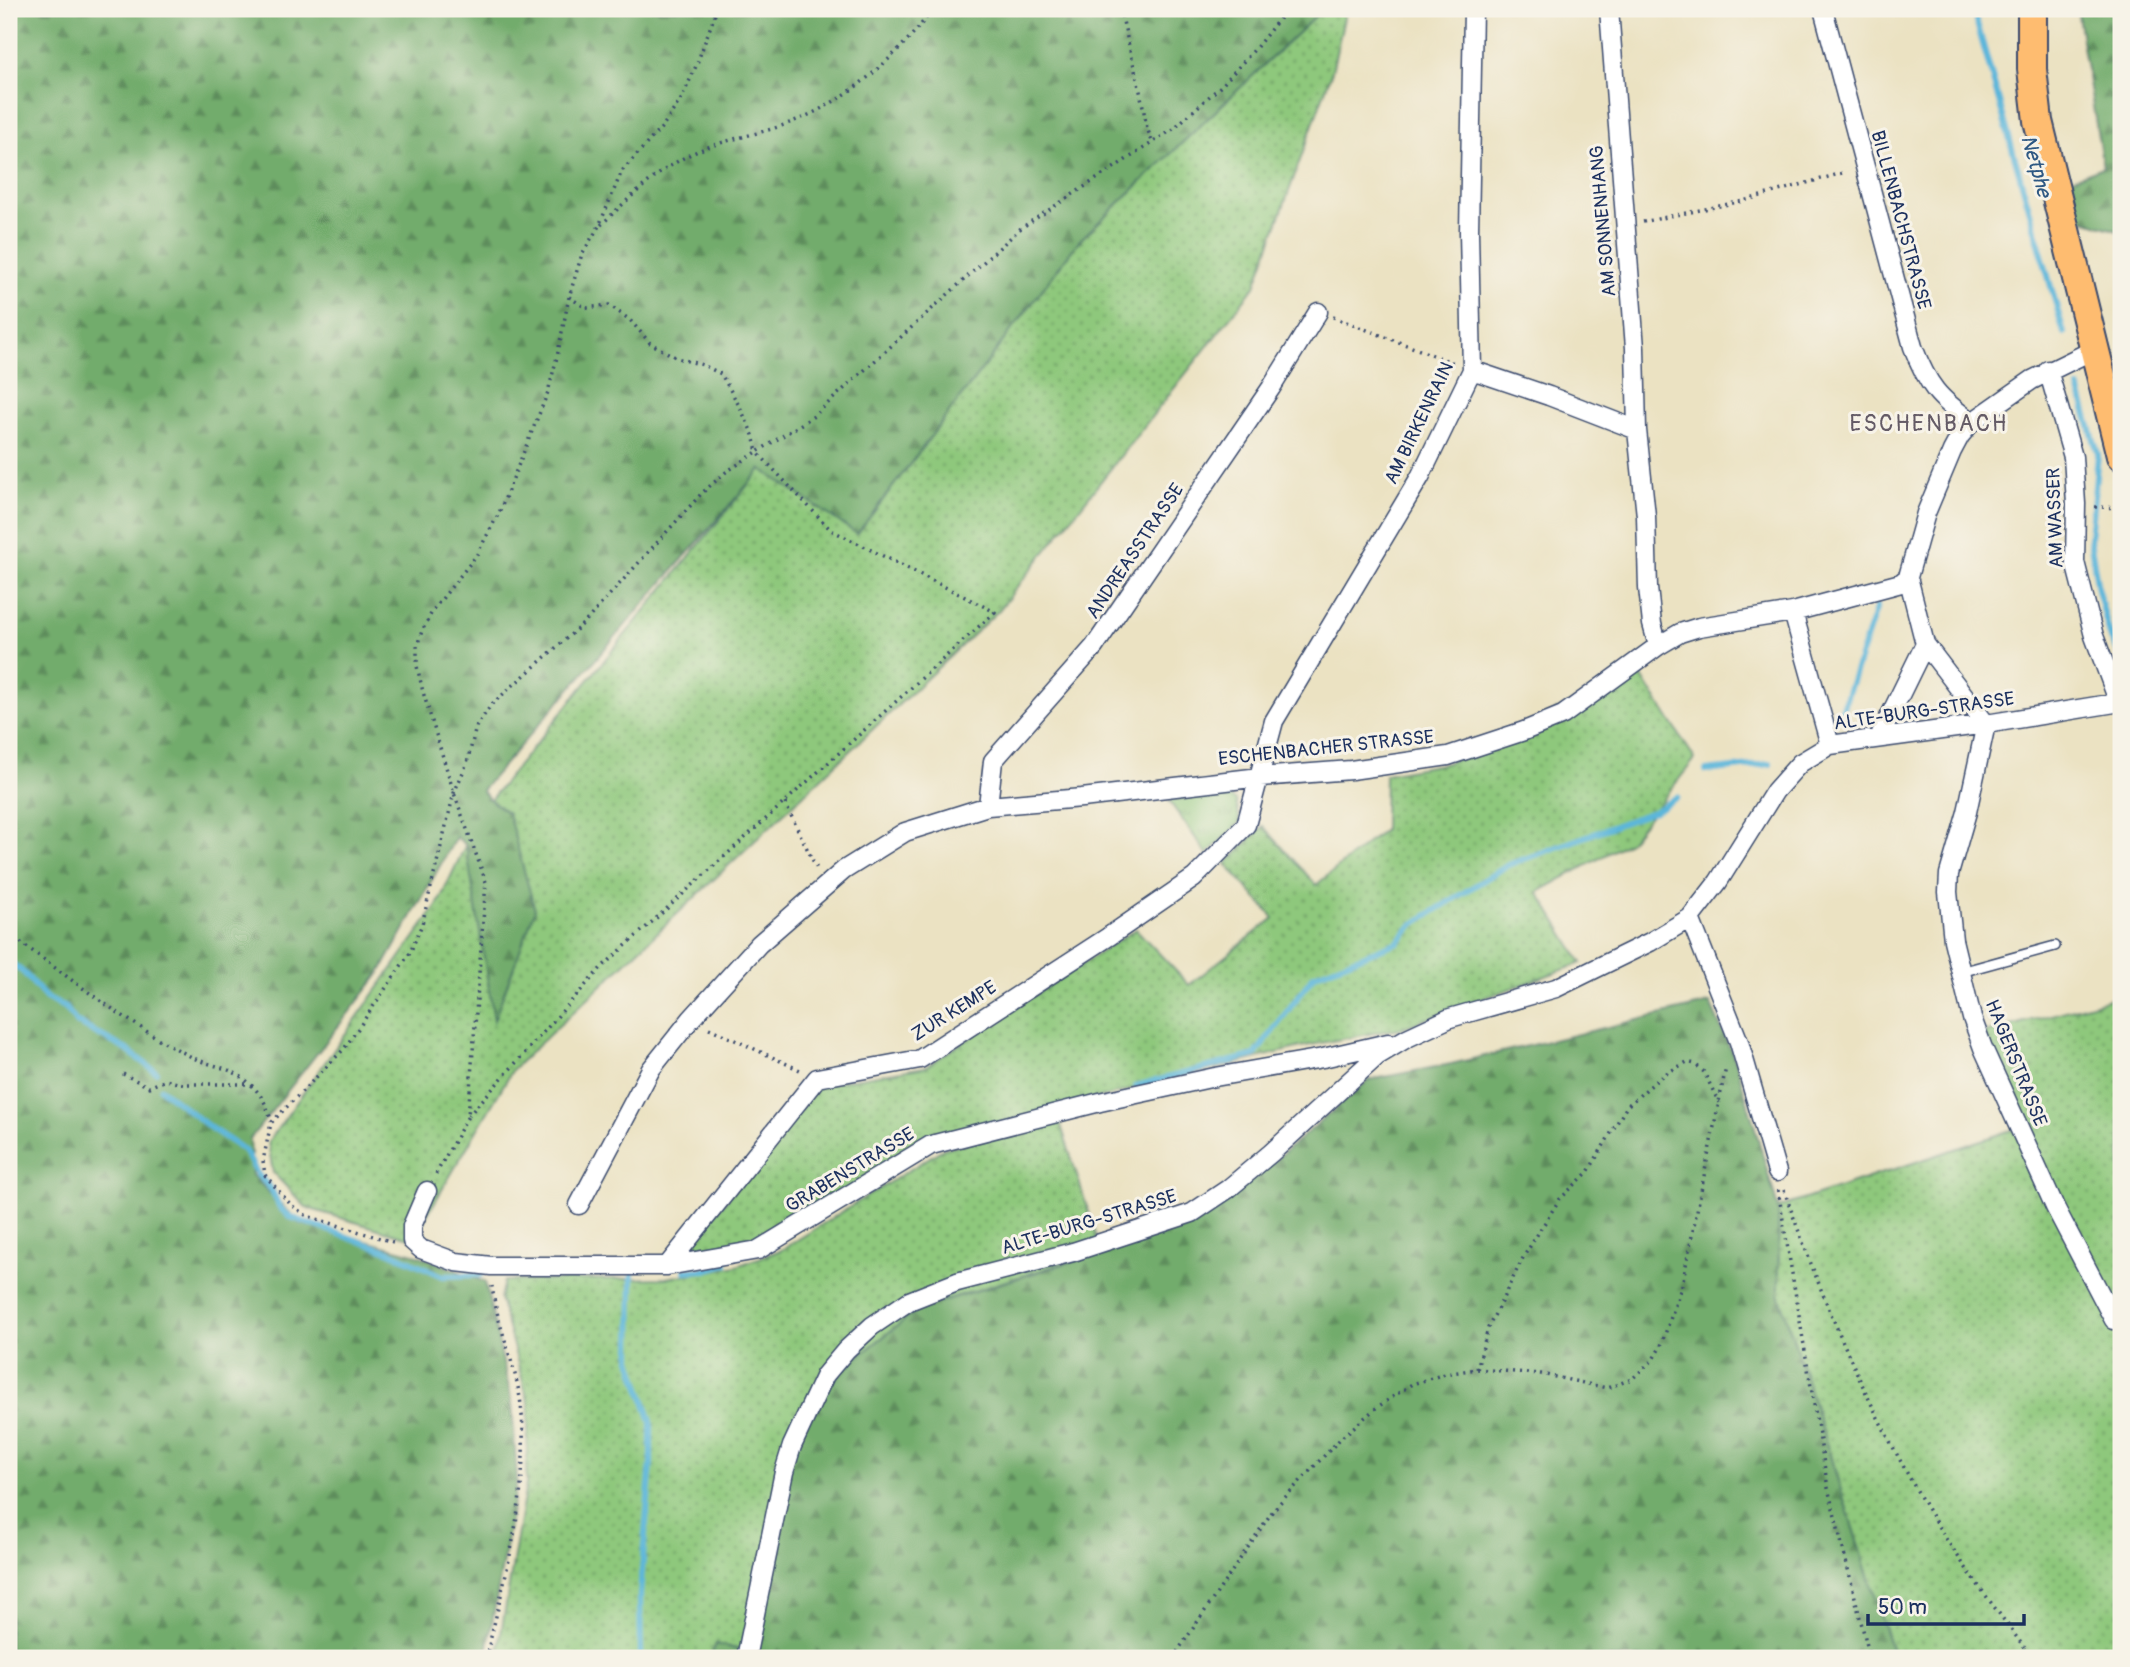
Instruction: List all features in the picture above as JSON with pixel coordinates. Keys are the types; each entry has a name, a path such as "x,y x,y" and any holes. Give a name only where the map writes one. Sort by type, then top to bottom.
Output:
{"main road":[{"path":"2032,9 2032,69 2038,121 2121,456"}],"street":[{"name":"AM BIRKENRAIN","path":"1259,777 1274,721 1420,477 1472,370 1469,232 1473,9"},
{"name":"AM SONNENHANG","path":"1609,9 1635,348 1637,430 1646,516 1648,588 1652,624 1658,646"},
{"name":"BILLENBACHSTRASSE","path":"1823,9 1913,347 1924,375 1945,403 1972,422"},
{"name":"ANDREASSTRASSE","path":"988,806 993,761 1094,647 1263,399 1318,312"},
{"path":"1986,724 1925,644 1908,577 1926,513 1951,451 1972,422 2048,370 2094,350"},
{"path":"1472,370 1637,430"},
{"name":"AM WASSER","path":"2048,370 2073,457 2076,504 2075,562 2094,636 2120,704"},
{"name":"ESCHENBACHER STRASSE","path":"579,1205 651,1069 691,1019 760,944 825,886 844,870 905,832 988,806 1259,777 1351,770 1448,756 1524,732 1563,715 1680,633 1699,627 1793,612 1889,587 1908,577"},
{"path":"1793,612 1830,745"},
{"path":"1879,738 1925,644"},
{"name":"ALTE-BURG-STRASSE","path":"746,1658 784,1472 792,1446 825,1376 846,1350 872,1326 909,1301 957,1282 1073,1252 1192,1213 1228,1189 1271,1153 1377,1056 1407,1038 1450,1018 1556,988 1650,942 1690,918 1718,882 1775,791 1800,763 1830,745 2120,704"},
{"name":"HAGERSTRASSE","path":"1986,724 1967,812 1949,874 1950,916 1961,972 1972,1018 1983,1048 2055,1207 2114,1320"},
{"name":"ZUR KEMPE","path":"817,1078 920,1059 1108,937 1194,878 1246,825 1259,777"},
{"path":"1690,918 1739,1042 1777,1172"},
{"name":"GRABENSTRASSE","path":"416,1246 456,1262 491,1266 667,1266 758,1250 931,1145 1100,1102 1216,1077 1370,1049 1407,1038"},
{"path":"667,1266 817,1078"},
{"path":"416,1246 411,1233 427,1191"}],"lane":[{"path":"1961,972 2056,946"}],"path":[{"path":"468,1116 486,882 422,692 417,666 417,646 433,610 476,556 499,513 548,392 569,297 582,254 599,226 622,171 662,127 682,98 718,9"},
{"path":"599,226 638,190 689,155 794,122 829,103 864,80 895,54 933,9"},
{"path":"1119,9 1153,144"},
{"path":"271,1123 344,1049 410,953 422,924 454,793 467,763 476,727 492,704 585,622 702,493 726,472 814,416 1021,228 1172,130 1222,85 1255,50 1287,9"},
{"path":"1625,226 1743,201 1865,167"},
{"path":"427,1191 468,1116 601,968 995,612 831,530 757,452 753,435 741,409 721,374 703,365 677,358 650,343 630,320 609,305 586,307 569,297"},
{"path":"1318,312 1472,370"},
{"path":"2109,508 2121,508"},
{"path":"785,802 825,886"},
{"path":"9,934 104,1004 164,1042 198,1059 222,1066 250,1084 269,1110 271,1123 263,1161 265,1175 291,1205 307,1216 405,1246 416,1246"},
{"path":"691,1019 817,1078"},
{"path":"1172,1658 1274,1509 1341,1438 1376,1408 1412,1384 1477,1368 1541,1374 1607,1388 1632,1379 1652,1361 1661,1346 1682,1285 1727,1060"},
{"path":"1477,1368 1488,1328 1524,1256 1559,1200 1588,1172 1627,1106 1663,1075 1687,1062 1695,1064 1704,1072 1720,1104"},
{"path":"123,1074 149,1087 166,1080 181,1084 250,1084"},
{"path":"1777,1172 1778,1196 1828,1488 1870,1658"},
{"path":"1777,1172 1810,1265 1892,1446 1959,1557 2032,1658"},
{"path":"486,1658 510,1556 522,1477 523,1434 516,1381 494,1303 491,1266"}],"green space":[{"path":"9,9 1323,9 1079,241 857,534 761,469 482,790 490,800 508,813 535,910 494,1020 466,845 456,837 380,973 250,1139 252,1175 299,1223 418,1255 485,1282 512,1402 517,1480 486,1658 9,1658"},
{"path":"1323,9 1346,9 1332,71 1255,286 999,610 513,1069 413,1239 307,1208 273,1173 268,1142 437,906 466,844 494,1018 508,813 490,800 761,469 857,534 1079,241"},
{"path":"2077,9 2121,9 2121,232 2072,216 2071,179 2103,167"},
{"path":"1638,671 1695,759 1629,842 1538,892 1582,963 1401,1028 1305,1046 931,1140 754,1246 679,1259 819,1085 925,1067 1136,929 1189,985 1274,918 1226,864 1263,826 1316,885 1384,830 1385,774 1448,763"},
{"path":"1221,792 1236,801 1240,822 1207,854 1169,801"},
{"path":"2121,996 2121,1658 1894,1658 1779,1294 1778,1208 2015,1129 1984,1033"},
{"path":"1710,1003 1736,1062 1778,1208 1779,1294 1894,1658 710,1658 716,1644 752,1653 798,1417 849,1364 920,1308 1194,1224 1234,1195 1369,1080 1451,1064"},
{"path":"1059,1119 1101,1251 920,1308 849,1364 798,1417 741,1650 716,1644 710,1658 497,1658 526,1484 529,1404 500,1299 504,1281 666,1278 737,1266 781,1250 943,1149"}],"waterway":[{"name":"Netphe","path":"1973,9 2064,333"},
{"name":"Netphe","path":"2079,388 2098,454 2090,539 2098,590 2111,639 2121,656"},
{"path":"1834,722 1843,708 1877,606"},
{"path":"1706,771 1770,764"},
{"path":"1136,1086 1255,1055 1314,975 1398,942 1412,925 1508,865 1655,811 1677,797"},
{"path":"9,961 24,973 46,998 66,1008 76,1022 127,1050 156,1072"},
{"path":"161,1089 244,1150 258,1175 271,1189 280,1208 290,1217 388,1251 443,1276 481,1275"},
{"path":"685,1271 706,1270 726,1264"},
{"path":"632,1273 631,1359 651,1422 651,1462 640,1595 641,1658"}],"district":[{"name":"ESCHENBACH","path":"1929,423"}]}
